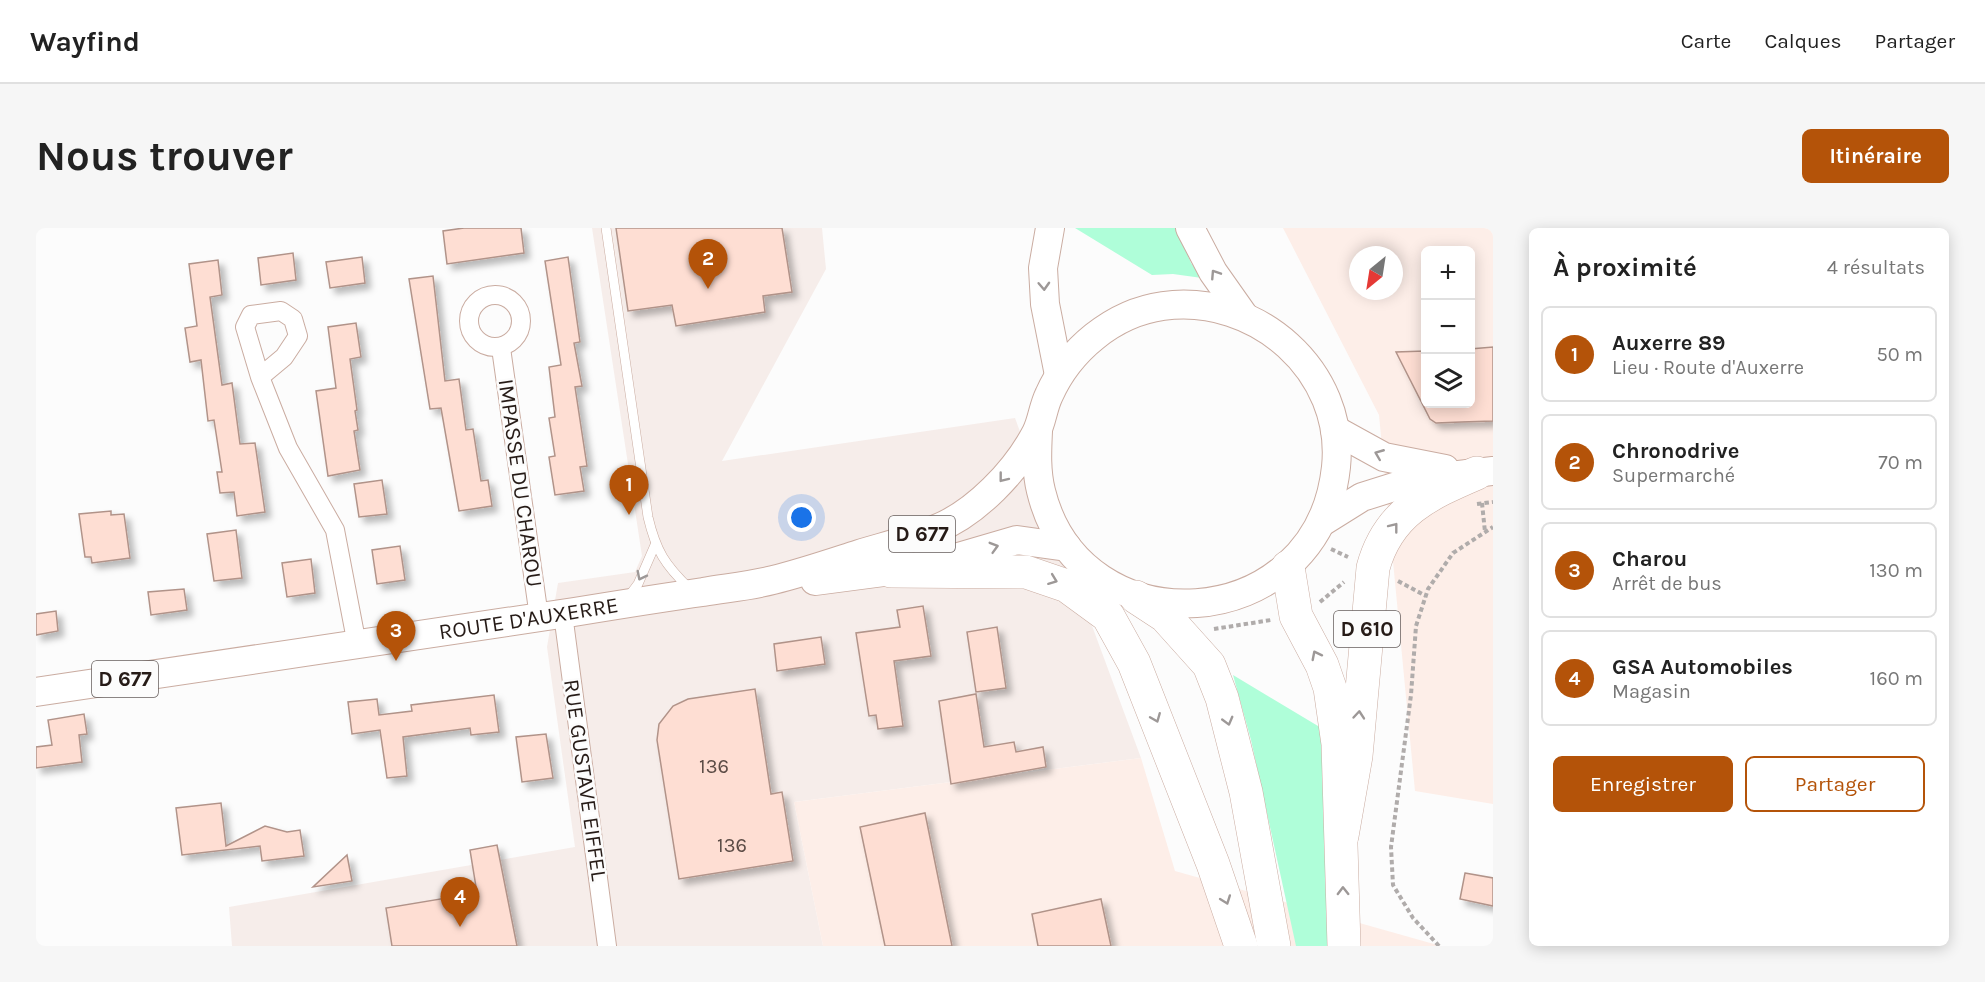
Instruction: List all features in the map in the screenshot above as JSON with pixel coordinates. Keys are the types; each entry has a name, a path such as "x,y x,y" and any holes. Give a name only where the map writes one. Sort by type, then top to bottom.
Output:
{"highway":[{"name":"D 610","path":"1342,836 1356,756 1373,568 1383,541 1397,521 1429,494 1484,483"},
{"name":"D 610","path":"1288,567 1296,616 1322,665 1330,688 1338,744 1344,946"},
{"path":"891,572 1026,572 1067,586 1108,616 1134,663 1213,864 1241,946"},
{"path":"1136,597 1165,616 1184,634 1209,665 1222,698 1246,792 1274,946"}],"main road":[{"path":"1050,228 1043,268 1044,286 1059,375"},
{"path":"1190,228 1213,272 1244,316"},
{"path":"1316,531 1334,482 1337,461 1335,430 1327,400 1307,365 1271,330 1244,316 1204,305 1161,306 1121,319 1086,342 1059,375 1045,402 1038,431 1036,461 1041,492 1051,521 1067,547 1098,577 1136,597 1176,605 1216,603 1254,589 1288,567 1316,531 1362,497 1416,480 1484,483"},
{"path":"1335,430 1384,457 1484,483"},
{"name":"ROUTE D'AUXERRE","path":"36,692 771,581 939,528 971,509 998,485 1038,431"},
{"name":"ROUTE D'AUXERRE","path":"771,581 826,581 891,572 952,559 1017,540 1067,547"}],"street":[{"name":"IMPASSE DU CHAROU","path":"501,348 551,616"},
{"path":"260,377 288,448 335,530 357,645"},
{"name":"RUE GUSTAVE EIFFEL","path":"551,616 607,946"}],"lane":[{"path":"606,228 648,517 655,545 665,562 694,593"},
{"path":"622,604 638,584 655,545"}],"path":[{"path":"1484,483 1485,532"},
{"path":"1439,946 1413,918 1393,885 1391,847 1411,695 1416,626 1428,589 1453,553 1493,527"},
{"path":"1316,531 1373,568"},
{"path":"1184,634 1296,616 1314,607 1355,575 1373,568"}],"shaded area":[{"path":"592,228 822,228 826,269 722,461 1015,418 1141,758 794,802 823,946 232,946 229,907 575,847 547,647 558,583 635,572 642,556"},
{"path":"1283,228 1493,228 1493,804 1415,791 1379,415"},
{"path":"1141,758 1175,871 1441,946 823,946 794,802"}],"green space":[{"path":"1075,228 1177,228 1191,263 1202,278 1173,274 1152,275"},
{"path":"1233,675 1323,729 1329,946 1296,946 1251,740"}],"building":[{"path":"464,228 521,228 524,253 447,264 443,231"},
{"path":"616,228 782,228 792,292 763,296 765,312 676,326 672,305 628,311"},
{"path":"293,253 296,280 261,285 258,258"},
{"path":"362,257 365,283 330,288 326,262"},
{"path":"568,257 580,342 574,343 582,386 575,387 587,466 580,467 584,491 555,495 549,457 555,456 549,418 555,417 549,367 561,365 545,261"},
{"path":"218,260 222,295 210,297 222,385 232,383 240,444 255,443 265,512 237,516 234,492 220,493 217,472 222,472 214,420 208,421 201,360 190,362 185,328 197,326 189,264"},
{"path":"433,276 445,381 459,379 466,430 473,429 481,481 488,480 492,506 459,511 441,408 430,409 409,279"},
{"path":"356,323 361,357 350,359 357,410 355,411 358,430 354,431 360,470 328,476 316,391 336,388 328,327"},
{"path":"1493,347 1493,421 1436,423 1430,419 1424,408 1475,408 1475,349"},
{"path":"1421,351 1421,401 1396,352"},
{"path":"382,480 387,514 359,517 354,484"},
{"path":"111,511 111,515 124,514 130,558 92,563 91,557 85,557 79,514"},
{"path":"236,530 242,578 214,581 207,534"},
{"path":"400,546 405,580 377,584 372,550"},
{"path":"311,559 315,593 287,597 282,563"},
{"path":"184,589 187,610 151,615 148,592"},
{"path":"923,606 931,656 894,661 903,726 878,729 876,715 869,716 856,633 900,627 897,610"},
{"path":"56,611 58,631 36,635 36,614"},
{"path":"997,627 1006,688 976,692 967,632"},
{"path":"821,637 825,664 777,671 774,644"},
{"path":"755,689 771,794 782,792 793,861 679,879 657,740 659,724 673,706 688,699"},
{"path":"976,694 984,747 1014,742 1016,752 1043,747 1046,767 951,784 939,701"},
{"path":"494,695 499,732 471,735 470,728 403,737 407,776 387,778 380,730 352,734 348,702 377,699 379,715 412,711 411,705"},
{"path":"84,714 87,734 79,735 82,762 36,768 36,747 52,745 48,720"},
{"path":"546,734 553,778 522,782 516,737"},
{"path":"221,803 226,846 265,826 287,832 300,830 304,856 262,861 260,846 182,855 176,808"},
{"path":"925,813 952,946 885,946 860,827"},
{"path":"497,845 517,946 392,946 386,908 477,893 470,850"},
{"path":"347,855 352,881 313,887"},
{"path":"1465,873 1493,878 1493,906 1460,899"},
{"path":"1101,899 1111,946 1038,946 1032,914"}],"place":[{"name":"Chronodrive","path":"708,289"},
{"name":"Auxerre 89","path":"629,515"},
{"name":"Charou","path":"396,661"},
{"name":"GSA Automobiles","path":"460,927"}]}
